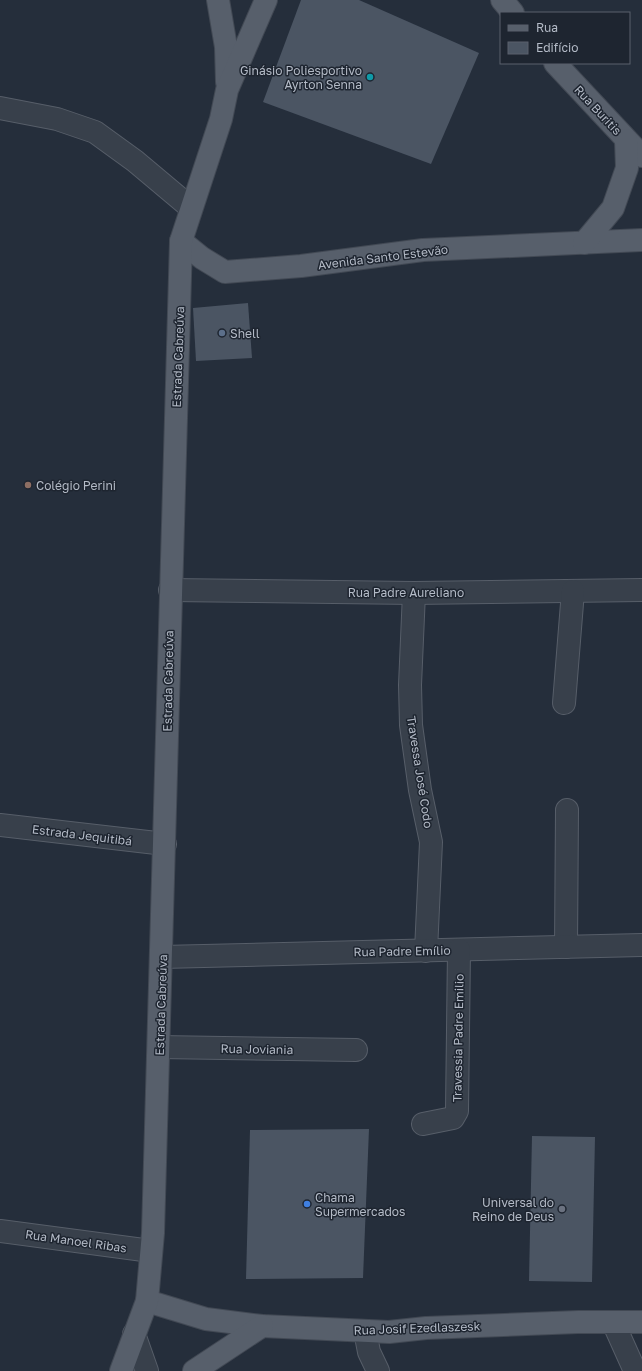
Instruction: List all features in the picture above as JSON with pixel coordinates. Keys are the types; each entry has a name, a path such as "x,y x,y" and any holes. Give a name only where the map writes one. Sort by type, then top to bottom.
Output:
{"main road":[{"path":"218,0 226,47 227,90"},
{"name":"Estrada Cabreúva","path":"121,1371 147,1301 151,1251 162,957 170,590 181,241 221,119 227,90 266,0"},
{"path":"502,0 511,12"},
{"name":"Rua Buritis","path":"556,64 642,156"},
{"path":"584,243 612,208 627,168 626,140"},
{"name":"Avenida Santo Estevão","path":"181,241 202,258 225,272 301,266 422,250 642,240"},
{"name":"Rua Josif Ezedlaszesk","path":"147,1301 206,1319 262,1326 365,1331 389,1332 426,1328 642,1322"},
{"path":"194,1371 262,1326"}],"street":[{"path":"0,108 57,119 95,132 135,161 191,208"},
{"name":"Rua Padre Aureliano","path":"170,590 414,593 642,590"},
{"path":"564,703 573,591"},
{"name":"Travessa José Codo","path":"414,593 410,685 411,725 420,790 431,842 426,951"},
{"path":"566,947 567,810"},
{"name":"Estrada Jequitibá","path":"0,825 165,844"},
{"name":"Rua Padre Emílio","path":"162,957 642,945"},
{"name":"Travessia Padre Emilio","path":"423,1124 453,1118 457,1112 459,950"},
{"name":"Rua Joviania","path":"159,1047 356,1050"},
{"name":"Rua Manoel Ribas","path":"0,1231 151,1251"},
{"path":"613,1322 636,1371"},
{"path":"365,1331 369,1352 378,1371"},
{"path":"134,1334 147,1371"}],"building":[{"name":"Ginásio Poliesportivo Ayrton Senna","path":"301,0 359,0 479,53 431,164 263,102"},
{"name":"Shell","path":"248,303 252,358 196,361 193,308"},
{"name":"Chama Supermercados","path":"369,1129 363,1278 246,1279 250,1130"},
{"name":"Universal do Reino de Deus","path":"532,1136 595,1137 592,1282 529,1281"}],"place":[{"name":"Ginásio Poliesportivo Ayrton Senna","path":"370,77"},
{"name":"Shell","path":"222,333"},
{"name":"Colégio Perini","path":"28,485"},
{"name":"Chama Supermercados","path":"307,1204"},
{"name":"Universal do Reino de Deus","path":"562,1209"}]}
